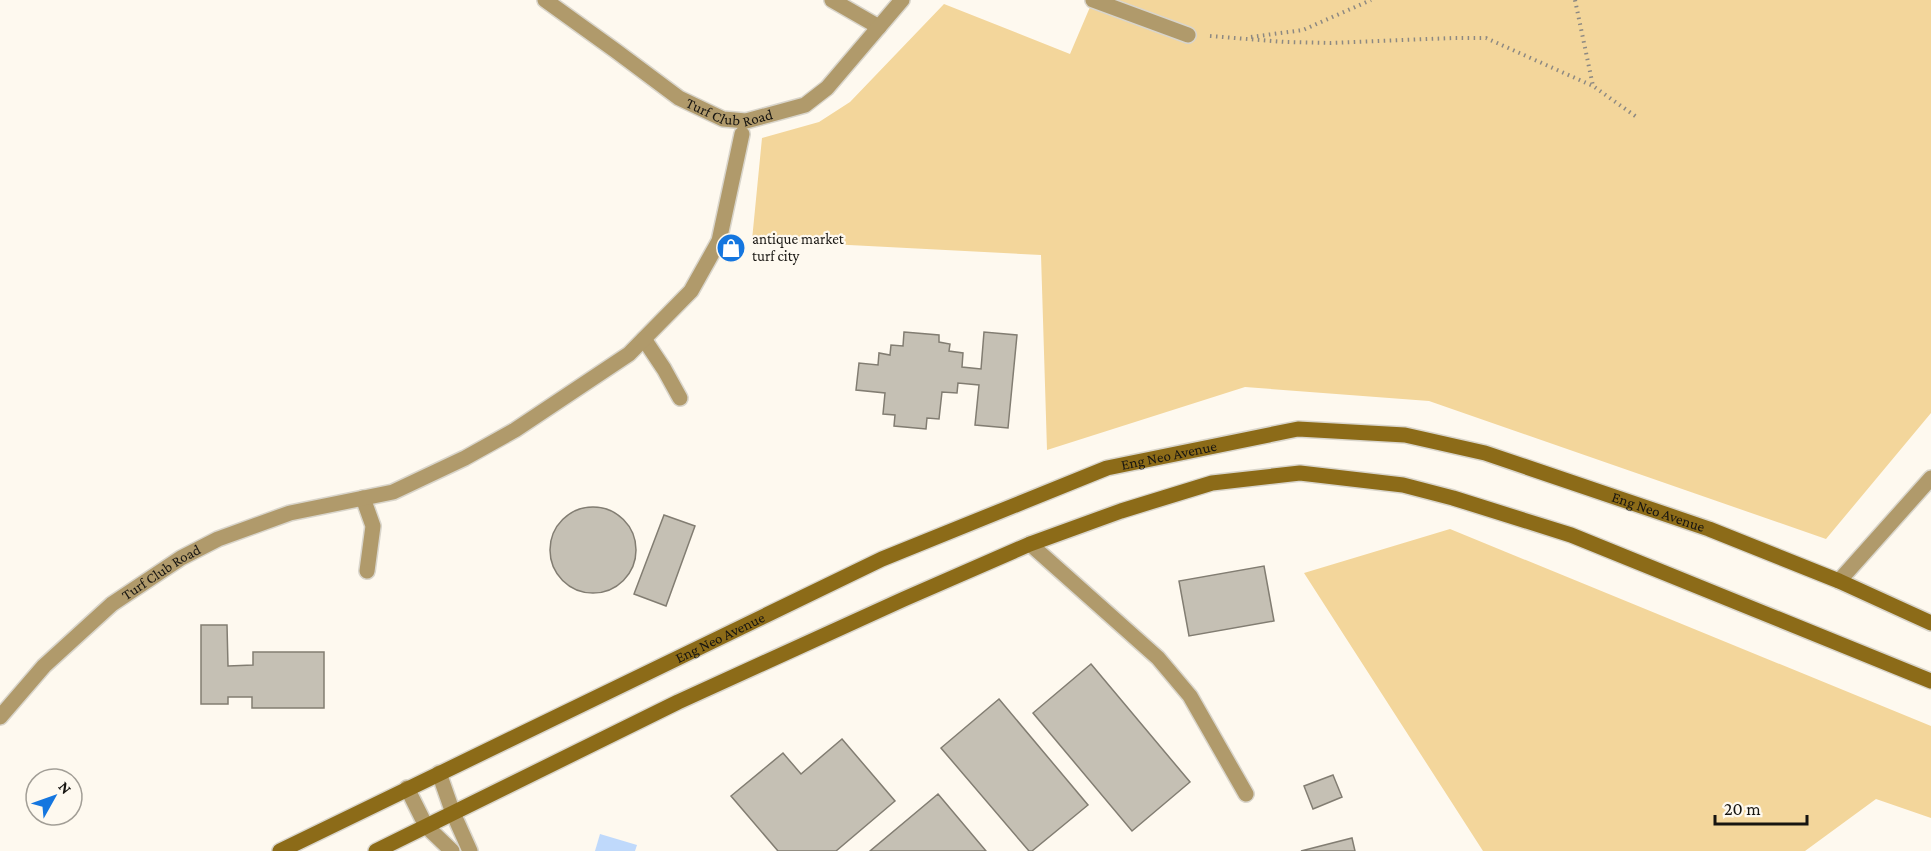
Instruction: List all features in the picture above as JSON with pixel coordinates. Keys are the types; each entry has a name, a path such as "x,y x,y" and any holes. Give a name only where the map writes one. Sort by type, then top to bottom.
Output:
{"main road":[{"name":"Eng Neo Avenue","path":"280,851 882,560 1107,468 1298,429 1405,435 1485,453 1709,529 1839,581 1931,623"},
{"path":"376,851 678,702 1030,544 1121,511 1212,483 1300,473 1402,485 1453,498 1571,535 1931,681"}],"street":[{"name":"Turf Club Road","path":"545,0 679,98 723,119 746,122 805,105 827,88 902,0"},
{"path":"832,0 879,27"},
{"path":"1094,0 1188,35"},
{"name":"Turf Club Road","path":"0,717 44,666 112,603 181,558 218,539 290,513 393,492 465,458 515,430 629,354 691,291 719,241 742,134"},
{"path":"645,339 680,398"},
{"path":"1839,581 1931,478"},
{"path":"363,498 373,526 367,571"},
{"path":"1030,544 1158,658 1190,696 1246,794"},
{"path":"439,773 453,813 471,851"},
{"path":"407,788 426,826 453,851"}],"path":[{"path":"1244,38 1303,30 1371,0"},
{"path":"1575,0 1593,86"},
{"path":"1188,35 1330,43 1486,38 1593,86 1638,118"}],"shaded area":[{"path":"1093,0 1931,0 1931,413 1826,539 1429,401 1245,387 1047,450 1041,255 752,240 762,138 819,122 850,102 944,4 1070,54"},
{"path":"1450,529 1931,726 1931,818 1876,799 1805,851 1483,851 1304,573"}],"water":[{"path":"600,834 637,845 635,851 595,851"}],"building":[{"path":"904,332 939,335 939,342 950,344 949,351 963,353 962,367 981,369 984,332 1017,335 1008,428 975,425 979,385 958,383 957,393 942,392 939,419 927,418 926,429 894,426 895,415 883,414 885,393 856,390 859,363 878,365 879,353 890,355 891,345 903,346"},
{"path":"585,507 601,507 624,519 633,533 636,550 633,567 624,581 601,593 585,593 569,586 557,574 550,558 550,542 557,526 569,514"},
{"path":"664,515 695,526 666,606 634,594"},
{"path":"1264,566 1274,621 1189,636 1179,581"},
{"path":"201,625 227,625 228,666 253,665 253,652 324,652 324,708 252,708 252,697 228,697 228,704 201,704"},
{"path":"1091,664 1190,782 1132,831 1033,713"},
{"path":"999,699 1088,805 1032,851 1029,851 941,748"},
{"path":"842,739 895,801 836,851 778,851 731,796 783,753 801,774"},
{"path":"1333,775 1342,797 1313,809 1304,786"},
{"path":"938,794 986,851 870,851"},
{"path":"1352,838 1355,851 1301,851"}],"place":[{"name":"antique market turf city","path":"731,248"}]}
